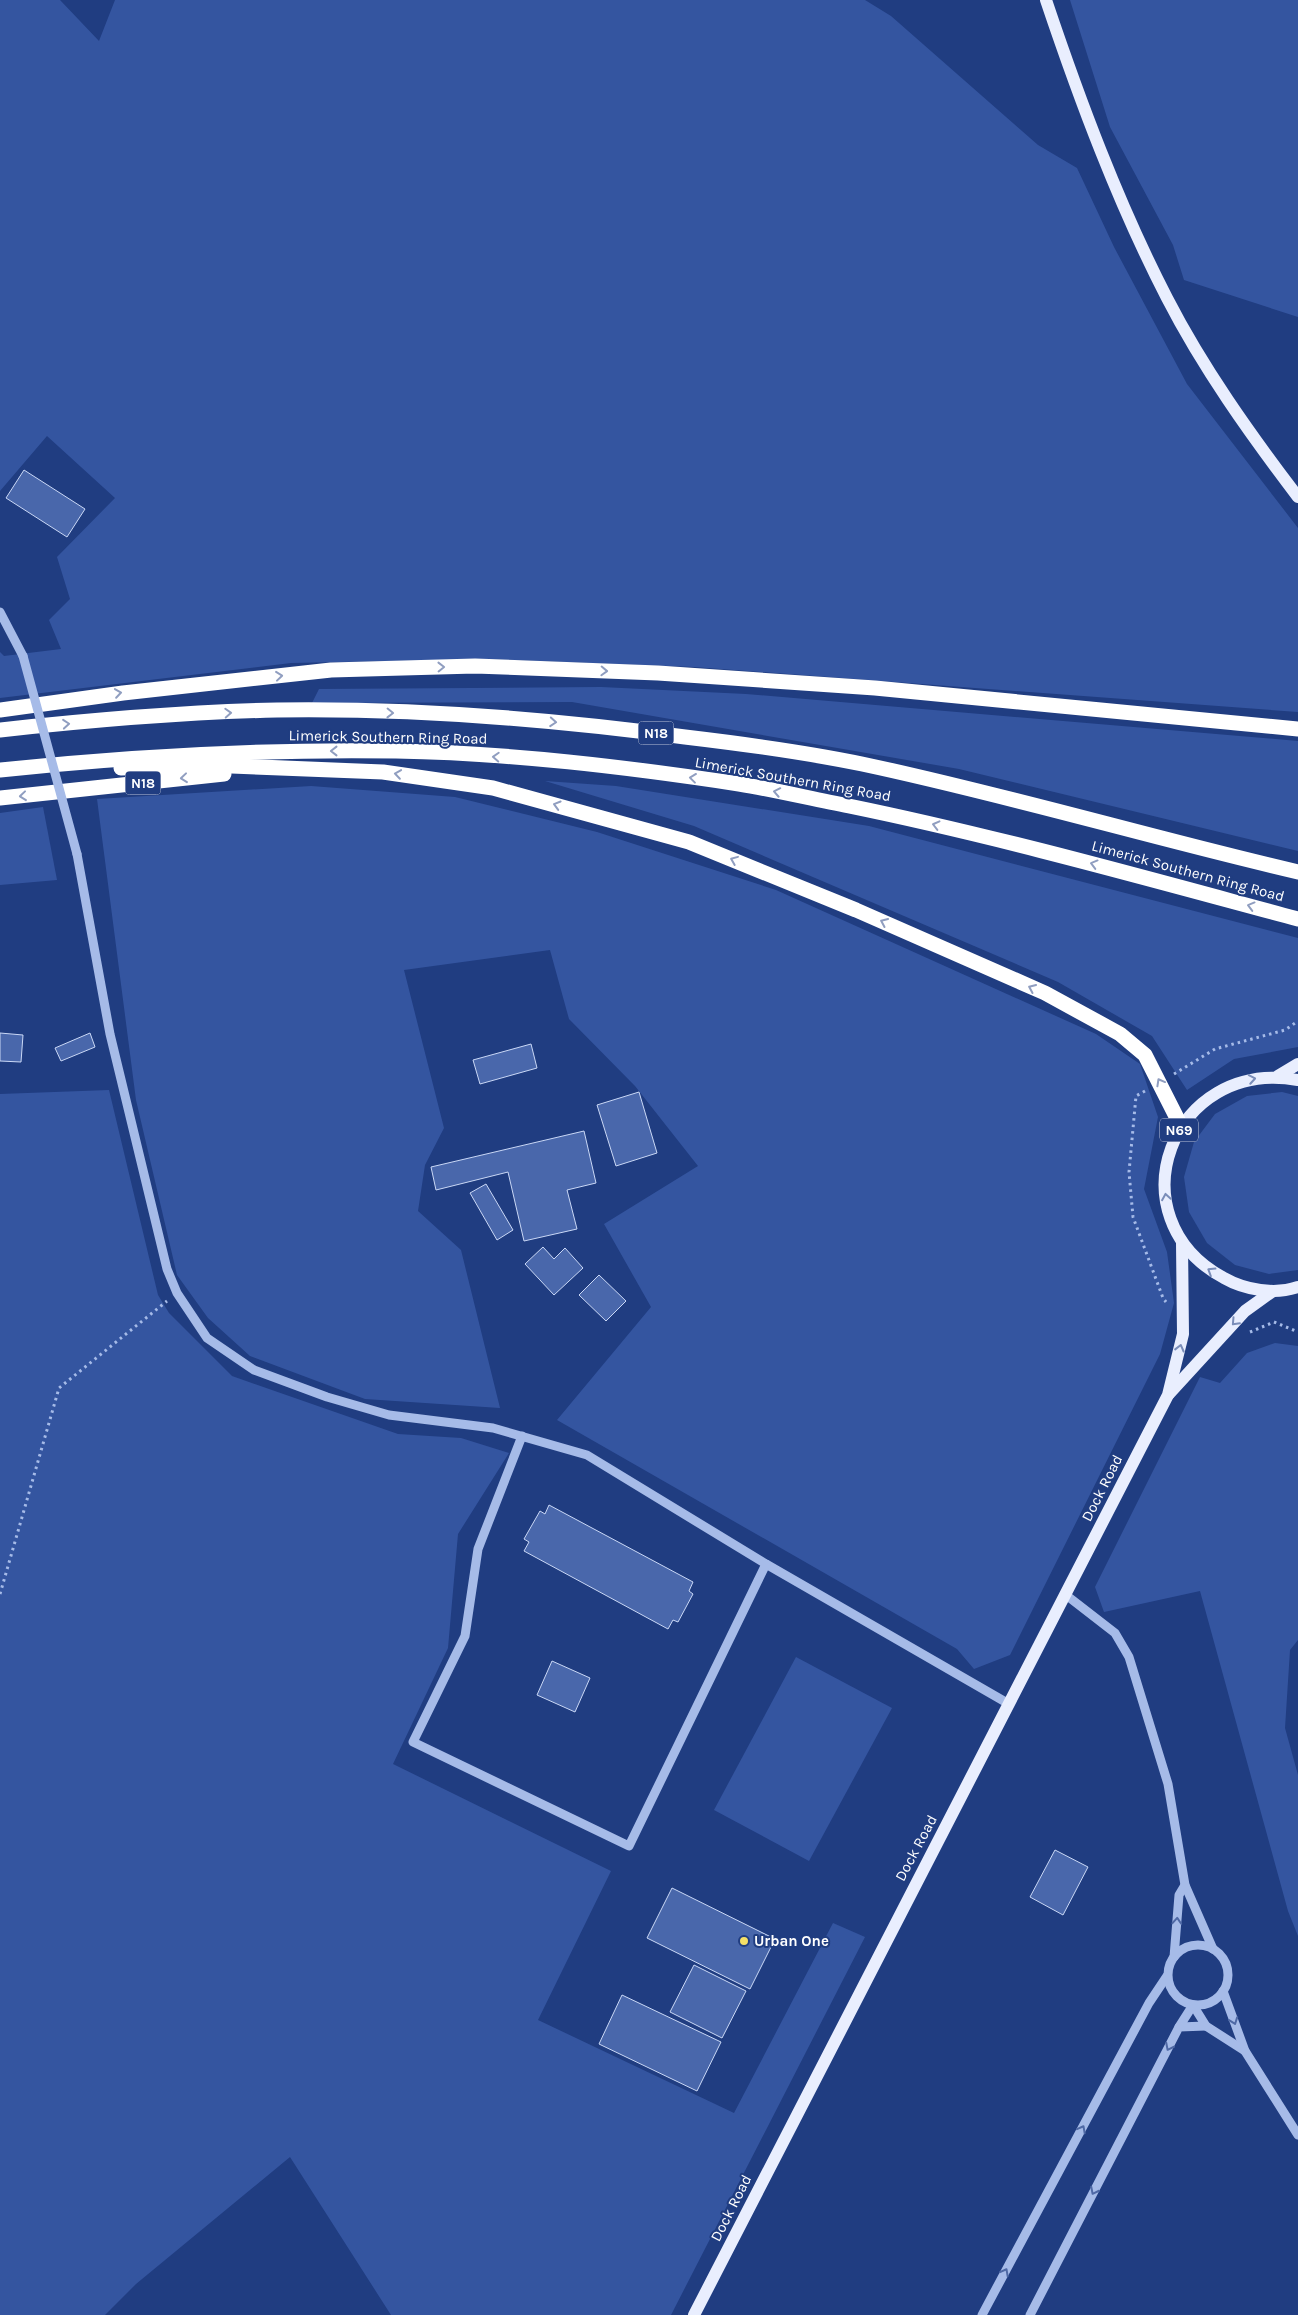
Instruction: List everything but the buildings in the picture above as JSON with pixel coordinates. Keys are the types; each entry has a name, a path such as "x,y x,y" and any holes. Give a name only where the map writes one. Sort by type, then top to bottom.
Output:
{"highway":[{"path":"0,710 123,693 331,670 475,666 658,673 846,686 1298,729"},
{"name":"Limerick Southern Ring Road","path":"0,730 134,718 277,710 486,716 601,725 735,743 859,764 998,795 1193,848 1298,872"},
{"name":"Limerick Southern Ring Road","path":"0,770 106,758 254,752 398,751 554,760 741,784 916,820 1075,859 1298,919"},
{"name":"N18","path":"0,770 207,765 383,772 493,788 688,842 856,910 1045,993 1120,1034 1146,1055 1181,1126"},
{"name":"N18","path":"0,798 285,769"}],"main road":[{"path":"1046,0 1087,118 1167,299 1220,388 1298,497"},
{"name":"N69","path":"1278,1076 1298,1064"},
{"name":"N69","path":"1296,1291 1273,1291 1238,1286 1206,1269 1182,1243 1169,1215 1164,1184 1168,1154 1181,1126 1200,1104 1223,1088 1250,1078 1278,1076 1298,1080"},
{"name":"Dock Road","path":"694,2315 1168,1395 1183,1334 1182,1243"},
{"name":"Dock Road","path":"1168,1395 1244,1312 1273,1291"}],"street":[{"path":"0,612 22,656 77,854 110,1034 167,1269 177,1293 207,1338 254,1370 326,1397 389,1415 493,1428 587,1455 766,1564 1009,1704"},
{"path":"522,1436 478,1549 465,1636 413,1742 629,1846 766,1564"},
{"path":"1066,1595 1115,1633 1129,1657 1168,1784 1185,1885 1213,1949 1221,1956 1228,1973 1223,1991 1245,2051 1298,2135"},
{"path":"982,2315 1149,2003 1167,1976 1174,1957 1179,1895 1185,1885"},
{"path":"1174,1957 1186,1948 1195,1945 1213,1949"},
{"path":"1167,1976 1172,1990 1179,1998 1193,2005 1206,2026 1245,2051"},
{"path":"1030,2315 1178,2028 1193,2005 1208,2003 1223,1991"},
{"path":"1178,2028 1206,2026"}],"path":[{"path":"1183,1321 1162,1298 1133,1217 1129,1172 1136,1096 1215,1049 1285,1030 1298,1021"},
{"path":"0,1594 59,1388 177,1293"},
{"path":"1248,1333 1274,1322 1298,1332"}],"shaded area":[{"path":"0,0 60,0 99,41 115,0 865,0 891,16 1038,145 1077,168 1114,247 1187,384 1298,528 1298,712 694,667 487,659 291,663 0,698 0,652 4,656 61,649 49,620 70,599 57,557 115,498 47,436 0,491"},
{"path":"1070,0 1298,0 1298,317 1184,280 1173,245 1110,127"},
{"path":"601,687 746,694 1298,741 1298,851 959,769 572,702 312,703 319,689"},
{"path":"545,781 616,786 869,826 1298,938 1298,1047 1234,1059 1187,1090 1152,1036 1058,982 694,826"},
{"path":"311,786 455,797 597,832 776,890 1096,1034 1140,1064 1158,1117 1144,1189 1167,1252 1174,1303 1160,1354 1010,1655 974,1669 957,1649 557,1420 651,1307 604,1224 698,1166 635,1086 569,1019 550,950 404,970 444,1128 425,1165 418,1211 461,1250 500,1408 365,1399 250,1356 208,1318 177,1275 136,1100 97,799"},
{"path":"43,807 57,880 0,885 0,813"},
{"path":"109,1090 158,1295 169,1313 232,1376 398,1434 461,1438 509,1453 458,1534 448,1648 393,1764 611,1871 538,2020 734,2113 833,1923 865,1937 671,2315 391,2315 290,2157 136,2284 105,2315 0,2315 0,1094"},
{"path":"1282,1092 1298,1096 1298,1270 1269,1274 1235,1265 1207,1243 1189,1212 1184,1177 1194,1142 1215,1114 1247,1096"},
{"path":"1275,1343 1298,1346 1298,1640 1290,1650 1285,1728 1298,1775 1298,1936 1288,1911 1200,1591 1104,1612 1095,1587 1200,1377 1220,1383 1247,1353"},
{"path":"796,1657 892,1708 809,1861 714,1810"}],"place":[{"name":"Urban One","path":"744,1941"}]}
